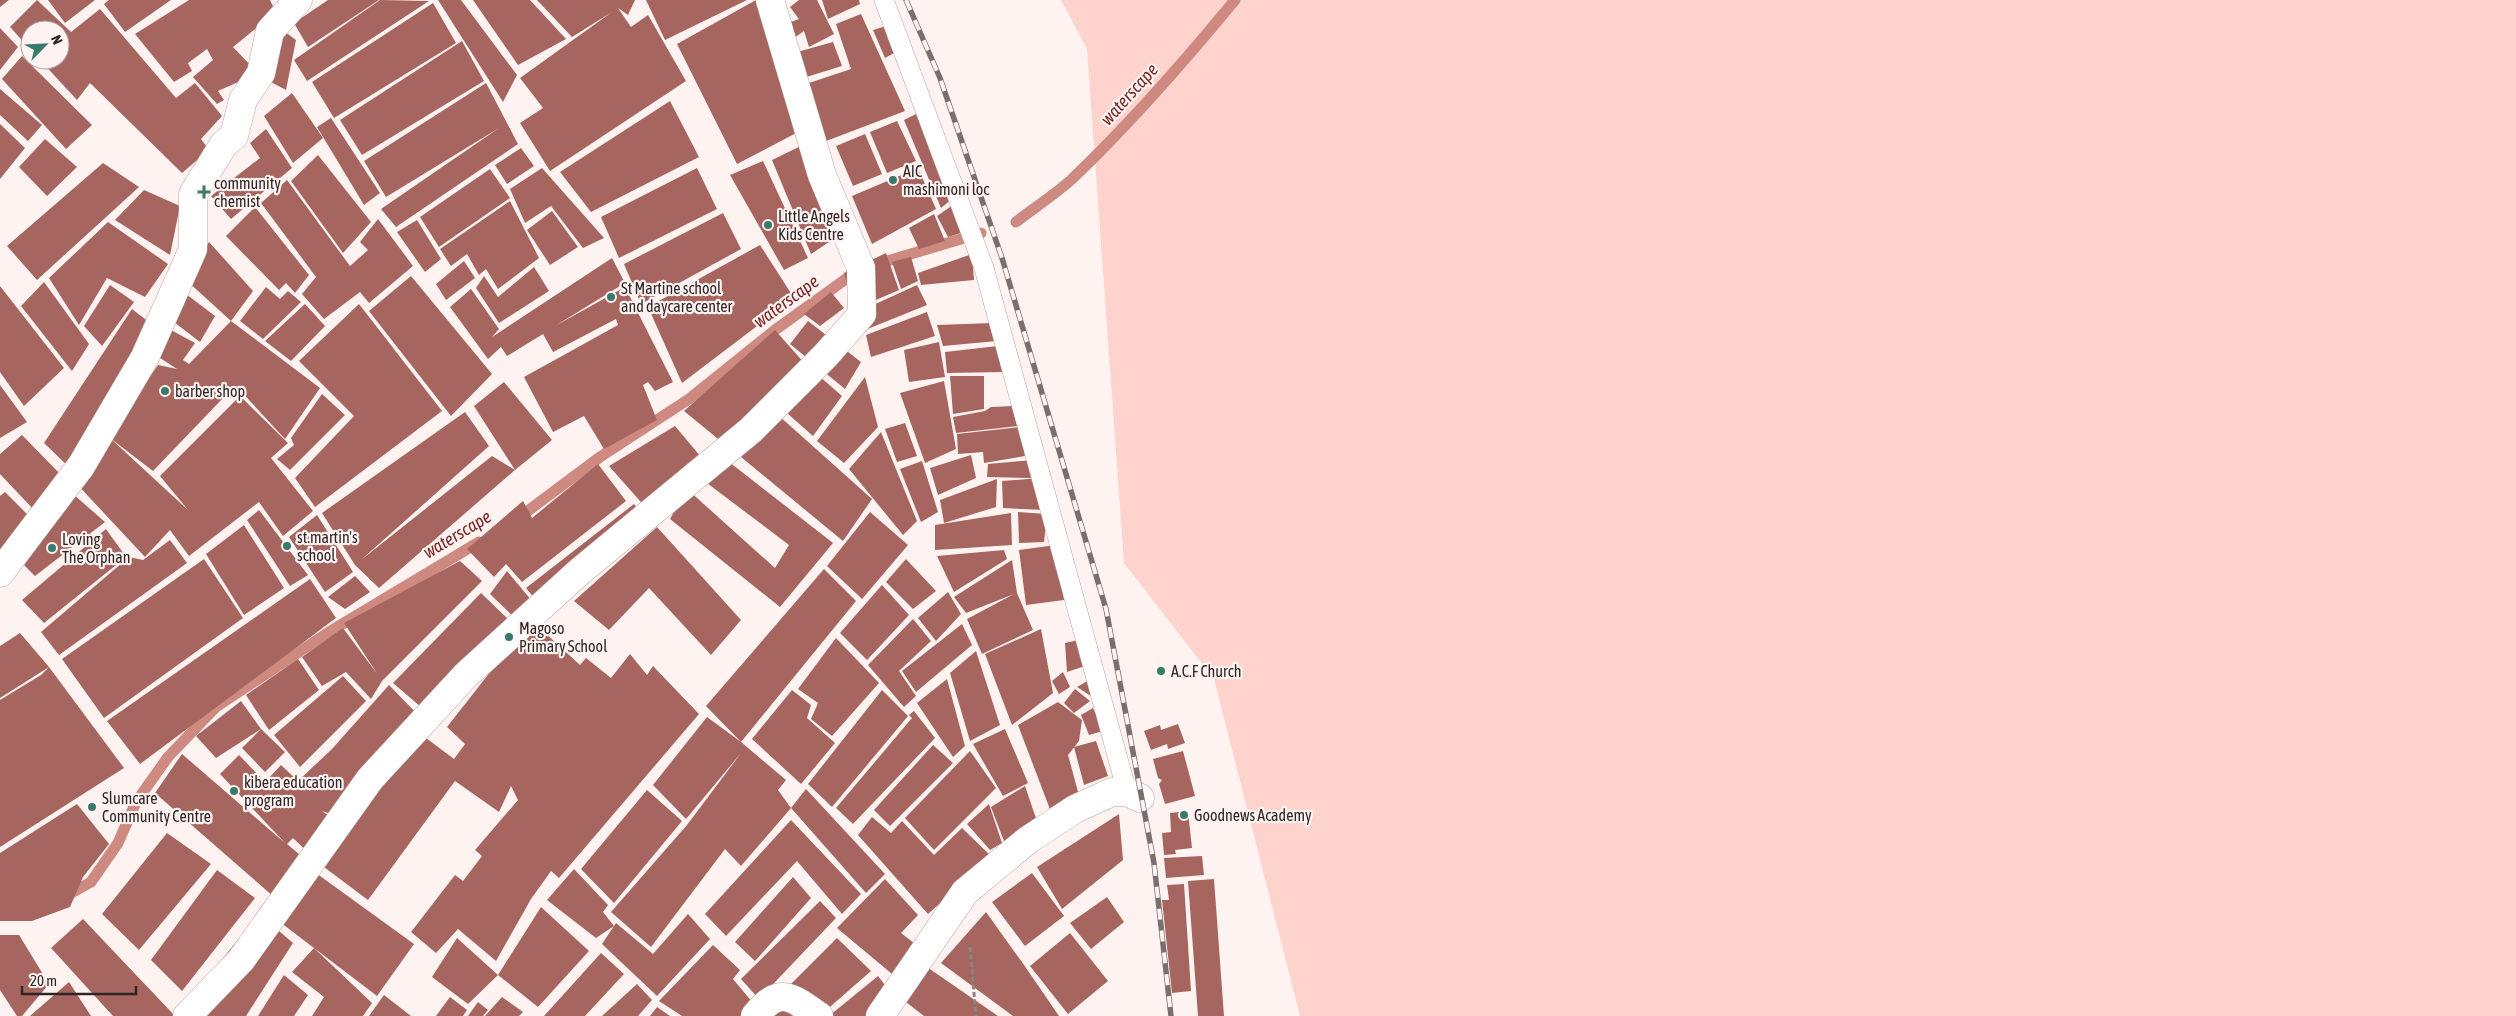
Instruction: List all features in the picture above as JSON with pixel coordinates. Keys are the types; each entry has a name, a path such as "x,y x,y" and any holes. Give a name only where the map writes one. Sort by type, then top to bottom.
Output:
{"street":[{"path":"0,573 80,466 145,357 193,249 193,194 218,153 234,136 243,100 261,73 270,31 298,0"},
{"path":"187,1016 242,960 370,779 466,675 579,572 750,430 826,355 862,314 861,268 822,175 770,0"},
{"path":"880,1016 965,892 1028,840 1075,809 1112,792 1133,795"},
{"path":"754,1016 766,1001 777,997 788,997 819,1016"}],"lane":[{"path":"884,0 984,268 1133,795"}],"path":[{"path":"965,892 976,1016"}],"shaded area":[{"path":"1061,0 2516,0 2516,1016 1300,1016 1214,679 1124,563 1087,49"}],"building":[{"path":"0,0 9,0 0,7"},
{"path":"37,0 58,20 20,20 20,38 10,27"},
{"path":"48,0 95,0 69,20 63,20"},
{"path":"109,0 171,0 125,32 104,4"},
{"path":"189,0 270,0 276,12 233,47 258,73 218,91 224,100 217,104 193,77 213,60 207,49 188,63 192,71 174,82 135,34"},
{"path":"328,0 379,0 308,47 294,23"},
{"path":"380,0 429,1 307,81 294,60"},
{"path":"438,0 461,0 517,75 503,102"},
{"path":"473,0 530,0 566,39 518,65"},
{"path":"537,0 635,0 628,15 618,8 631,27 648,15 686,81 550,171 520,123 543,108 520,78 612,12 572,37"},
{"path":"646,0 747,0 665,40"},
{"path":"756,0 802,130 737,164 677,44"},
{"path":"799,0 817,0 834,34 809,47 804,31 784,45 775,28 799,19 790,7"},
{"path":"822,0 859,0 860,4 828,19"},
{"path":"433,3 456,43 334,118 312,82"},
{"path":"100,9 176,98 195,83 222,116 201,139 209,150 182,173 90,83 77,100 49,70 70,70 70,31"},
{"path":"861,14 905,111 821,143 803,85 851,69 836,24"},
{"path":"886,26 896,52 885,58 873,30"},
{"path":"0,28 18,47 0,70"},
{"path":"281,29 296,40 286,90 267,80"},
{"path":"462,41 484,81 362,155 340,120"},
{"path":"833,42 842,66 800,79 790,54"},
{"path":"20,58 20,70 36,70 92,125 66,149 2,79"},
{"path":"486,83 518,144 396,227 381,209 499,128 386,197 364,161"},
{"path":"0,89 42,125 28,141 0,115"},
{"path":"292,93 323,138 293,163 264,116"},
{"path":"670,101 699,157 591,212 560,172"},
{"path":"918,113 952,199 941,208 904,120"},
{"path":"331,118 380,193 364,205 317,127"},
{"path":"897,121 916,161 887,173 870,132"},
{"path":"0,124 25,148 0,179"},
{"path":"266,129 292,168 231,219 211,196 260,158 250,143"},
{"path":"865,134 882,174 853,186 836,146"},
{"path":"45,139 77,167 47,196 19,167"},
{"path":"809,142 850,228 811,254 772,160"},
{"path":"521,148 534,166 507,184 495,165"},
{"path":"318,155 371,222 343,253 291,181"},
{"path":"763,161 808,258 784,270 730,175"},
{"path":"103,163 139,187 37,280 7,246"},
{"path":"542,168 604,238 583,248 551,206 525,223 510,189"},
{"path":"697,168 717,209 619,258 601,217"},
{"path":"918,168 936,209 872,244 852,196"},
{"path":"490,169 510,198 439,247 420,217"},
{"path":"287,180 350,266 368,250 360,242 378,219 413,266 369,303 360,292 324,319 302,294 316,277 261,203"},
{"path":"144,190 180,206 170,255 115,220"},
{"path":"510,201 539,258 498,289 486,269 479,275 467,254 451,266 440,249"},
{"path":"953,205 964,232 948,237 937,216"},
{"path":"255,207 309,275 295,293 286,283 279,290 226,236"},
{"path":"552,211 578,247 550,265 527,230"},
{"path":"723,213 741,249 641,304 624,264"},
{"path":"934,214 945,241 919,249 909,228"},
{"path":"417,220 441,259 425,272 397,232"},
{"path":"108,222 168,264 145,297 107,278 79,325 49,278"},
{"path":"209,242 253,291 231,321 186,280"},
{"path":"760,245 794,298 682,383 648,307"},
{"path":"886,253 899,290 855,309 844,273"},
{"path":"972,254 974,280 921,285 918,273"},
{"path":"911,257 918,281 901,289 892,262"},
{"path":"612,258 625,283 555,326 625,287 673,382 655,391 648,382 643,385 657,420 604,449 584,416 553,432 524,377 618,325 616,319 553,352 543,334 507,356 501,347 488,359 450,307 471,289 499,329 492,337"},
{"path":"464,261 475,278 446,300 436,284"},
{"path":"534,267 549,291 499,323 476,288 484,276 498,297"},
{"path":"411,276 492,374 451,416 369,311"},
{"path":"44,282 89,344 72,371 21,306"},
{"path":"110,285 134,302 102,346 84,326"},
{"path":"917,285 927,305 865,330 858,312"},
{"path":"0,286 64,368 24,406 0,372"},
{"path":"266,287 280,299 288,291 301,302 263,339 240,321"},
{"path":"831,292 844,308 820,326 804,314"},
{"path":"186,294 215,316 200,342 170,319"},
{"path":"305,304 325,326 291,361 265,341"},
{"path":"359,304 442,411 315,507 295,478 354,416 299,361"},
{"path":"132,309 154,326 73,471 44,443"},
{"path":"927,312 935,336 871,357 866,335"},
{"path":"231,321 320,388 285,439 237,387 225,396 153,471 110,438 188,510 160,476 240,396 288,443 271,458 313,511 283,536 259,502 189,556 170,530 145,557 75,482 158,365 177,369 157,356 171,330 195,343 183,360 189,364"},
{"path":"808,321 861,362 845,389 790,344"},
{"path":"993,323 997,341 943,346 937,325"},
{"path":"775,330 806,365 734,452 684,411"},
{"path":"939,342 945,377 909,382 904,350"},
{"path":"998,346 1004,372 947,373 945,352"},
{"path":"810,368 842,396 813,436 779,406"},
{"path":"950,376 984,376 984,409 953,414"},
{"path":"865,377 878,427 844,463 817,441"},
{"path":"944,381 956,449 925,463 900,393"},
{"path":"504,382 552,440 515,470 474,406"},
{"path":"0,385 27,422 0,438"},
{"path":"322,394 345,415 290,470 277,459 294,445 291,438"},
{"path":"1014,406 1019,426 956,433 953,417 985,411 991,407"},
{"path":"465,412 489,446 361,560 492,456 515,470 379,588 355,565 322,513"},
{"path":"778,415 872,499 843,541 741,457"},
{"path":"905,423 917,456 897,462 885,429"},
{"path":"675,426 701,457 648,510 609,466"},
{"path":"1021,427 1025,456 984,463 983,452 958,454 957,434"},
{"path":"881,432 917,521 903,535 849,469"},
{"path":"22,435 62,476 35,511 0,474 0,454"},
{"path":"971,455 976,478 938,495 930,468"},
{"path":"724,458 833,543 780,607 670,519 687,489 775,568 789,545 703,480"},
{"path":"1033,460 1031,478 987,477 988,464"},
{"path":"922,461 938,512 921,522 900,469"},
{"path":"598,464 626,501 522,582 506,564 494,577 467,549 523,501 532,518"},
{"path":"1040,478 1044,510 1003,508 1002,481"},
{"path":"997,479 996,507 944,523 940,500"},
{"path":"5,492 33,520 0,556 0,496"},
{"path":"73,494 105,522 35,576 24,565"},
{"path":"634,504 651,526 548,615 526,588"},
{"path":"259,510 308,575 290,586 247,520"},
{"path":"870,512 908,545 862,599 827,566"},
{"path":"1018,512 1047,514 1044,542 1019,543"},
{"path":"1011,513 1012,545 935,550 935,525"},
{"path":"317,515 353,572 325,592 289,537"},
{"path":"244,525 284,588 244,615 206,554"},
{"path":"657,527 741,620 711,655 649,588 609,630 574,601"},
{"path":"106,529 126,557 44,623 22,600"},
{"path":"170,540 187,563 59,655 41,632 129,557 143,560"},
{"path":"1056,545 1064,600 1026,605 1019,550"},
{"path":"1004,550 1007,559 954,592 937,556"},
{"path":"204,559 243,618 104,718 62,659"},
{"path":"906,559 936,591 913,609 886,582"},
{"path":"1012,560 1017,593 1033,630 982,654 967,619 1014,594 966,613 954,597"},
{"path":"460,561 482,581 382,681 371,699 346,672 322,686 302,657 343,628 378,675 344,623"},
{"path":"824,569 856,601 741,742 706,706"},
{"path":"507,571 537,607 520,623 490,594"},
{"path":"355,576 370,592 345,609 328,597"},
{"path":"310,579 336,618 140,764 107,721"},
{"path":"882,585 909,615 867,660 840,633"},
{"path":"948,592 961,614 936,641 918,618"},
{"path":"481,593 514,625 435,719 393,683"},
{"path":"913,619 931,641 899,671 916,696 904,707 868,665"},
{"path":"531,620 580,665 586,658 611,678 630,654 647,675 653,666 699,714 559,878 551,871 531,899 496,961 458,929 436,953 411,932 455,875 463,881 482,856 475,850 518,800 511,786 499,812 455,781 368,900 320,864 293,838 287,844 305,859 274,897 155,793 182,754 285,843 220,774 239,755 265,782 281,765 298,781 332,749 389,685 421,718 340,817 322,811 347,828 418,732 454,759 465,744 447,727"},
{"path":"962,624 972,645 916,692 902,671"},
{"path":"1041,629 1053,693 1012,725 985,654"},
{"path":"20,633 49,667 0,698 0,646"},
{"path":"836,638 879,683 832,736 811,719 818,703 798,689"},
{"path":"1083,639 1085,666 1067,672 1065,643"},
{"path":"976,651 1000,725 970,741 950,673"},
{"path":"298,659 319,690 269,730 246,695"},
{"path":"49,667 124,768 0,847 0,700 41,675"},
{"path":"1063,672 1070,687 1059,694 1052,681"},
{"path":"343,676 366,701 300,767 274,735"},
{"path":"947,679 965,746 953,757 917,703"},
{"path":"1091,679 1094,698 1077,687"},
{"path":"1075,689 1090,701 1074,713 1064,703"},
{"path":"792,690 811,705 807,718 835,743 801,784 752,739"},
{"path":"882,690 908,716 832,807 808,784"},
{"path":"241,701 261,729 216,758 196,736"},
{"path":"1058,702 1082,720 1079,741 1068,755 1080,799 1051,812 1018,725"},
{"path":"1093,708 1103,731 1089,735 1081,715"},
{"path":"914,711 935,738 853,824 836,808 912,718 909,715"},
{"path":"707,717 741,742 786,780 778,790 791,808 741,866 725,849 651,947 611,912 687,825 741,753 686,819 653,785"},
{"path":"1178,724 1185,743 1168,749 1167,744 1151,750 1144,731 1160,725 1161,730"},
{"path":"261,729 285,752 265,772 242,748"},
{"path":"1005,729 1028,783 1003,796 973,744"},
{"path":"1096,741 1108,776 1084,785 1074,747"},
{"path":"933,745 953,763 890,826 874,810"},
{"path":"970,751 996,788 934,850 905,818"},
{"path":"1183,751 1195,796 1165,804 1159,784 1162,780 1158,778 1153,759"},
{"path":"1025,786 1040,830 1007,849 991,807"},
{"path":"806,789 885,874 866,893 791,808"},
{"path":"647,790 682,821 614,903 581,869"},
{"path":"77,804 109,844 83,877 70,907 32,921 0,921 0,853"},
{"path":"989,804 1002,843 990,850 967,824"},
{"path":"1188,811 1192,848 1175,850 1176,854 1164,855 1162,833 1171,832 1170,813"},
{"path":"1119,814 1123,860 1062,909 1037,867"},
{"path":"872,817 891,833 902,821 934,855 962,828 992,857 928,914 858,835"},
{"path":"791,820 861,894 842,914 797,861 726,936 705,914"},
{"path":"167,833 211,864 139,950 102,914"},
{"path":"1202,856 1204,875 1166,878 1164,858"},
{"path":"309,868 414,944 377,996 272,916"},
{"path":"574,869 608,905 603,912 614,926 596,938 547,900"},
{"path":"217,870 255,898 182,991 151,960"},
{"path":"1032,873 1064,916 1025,946 992,902"},
{"path":"793,877 811,898 755,961 735,942"},
{"path":"885,879 918,915 901,933 923,950 898,979 837,928"},
{"path":"1214,879 1224,1016 1198,1016 1188,881"},
{"path":"1184,884 1191,991 1172,993 1162,900 1169,900 1167,885"},
{"path":"1107,897 1124,922 1091,949 1070,923"},
{"path":"820,901 836,918 759,999 741,979"},
{"path":"541,907 589,951 538,1007 498,975"},
{"path":"986,912 1059,1016 1013,1016 941,963"},
{"path":"259,914 293,943 246,1016 207,1016 188,1001"},
{"path":"688,914 710,939 657,996 602,944 616,923 653,954"},
{"path":"83,919 175,1016 113,1016 51,948"},
{"path":"1070,933 1108,981 1068,1014 1030,966"},
{"path":"0,935 19,935 49,984 22,1016 17,1016 0,990"},
{"path":"457,938 498,975 468,1004 432,977"},
{"path":"837,938 871,971 823,1013 787,988"},
{"path":"713,945 740,970 733,979 753,1003 742,1016 682,1016 659,1001"},
{"path":"314,948 372,1003 363,1016 312,1016 324,997 292,972"},
{"path":"601,953 624,974 585,1016 544,1016"},
{"path":"924,965 998,1016 924,1016 902,999"},
{"path":"284,975 308,995 294,1016 258,1016"},
{"path":"878,976 891,993 873,1016 829,1016"},
{"path":"69,982 91,1016 30,1016"},
{"path":"637,984 652,1000 638,1016 602,1016"},
{"path":"384,995 411,1016 369,1016"},
{"path":"450,997 467,1010 463,1016 436,1016"},
{"path":"502,997 523,1012 519,1016 485,1016"},
{"path":"478,1002 488,1010 483,1016 468,1016"},
{"path":"777,1005 794,1016 770,1016"},
{"path":"657,1007 670,1016 650,1016"}],"waterway":[{"name":"waterscape","path":"1016,222 1064,186 1093,159 1156,93 1235,0"},
{"name":"waterscape","path":"874,265 981,233"},
{"name":"waterscape","path":"517,519 600,457 689,399 775,330 857,271"},
{"name":"waterscape","path":"66,896 91,882 118,843 136,802 168,757 216,707 329,632 479,542"}],"railway":[{"path":"906,0 940,78 1002,258 1106,609 1154,863 1171,1016"}],"place":[{"name":"AIC mashimoni loc","path":"893,180"},
{"name":"community chemist","path":"204,192"},
{"name":"Little Angels Kids Centre","path":"768,225"},
{"name":"St Martine school and daycare center","path":"611,297"},
{"name":"barber shop","path":"165,391"},
{"name":"st.martin's school","path":"287,546"},
{"name":"Loving The Orphan","path":"52,548"},
{"name":"Magoso Primary School","path":"509,637"},
{"name":"A.C.F Church","path":"1161,671"},
{"name":"kibera education program","path":"234,791"},
{"name":"Slumcare Community Centre","path":"92,807"},
{"name":"Goodnews Academy","path":"1184,815"}]}
